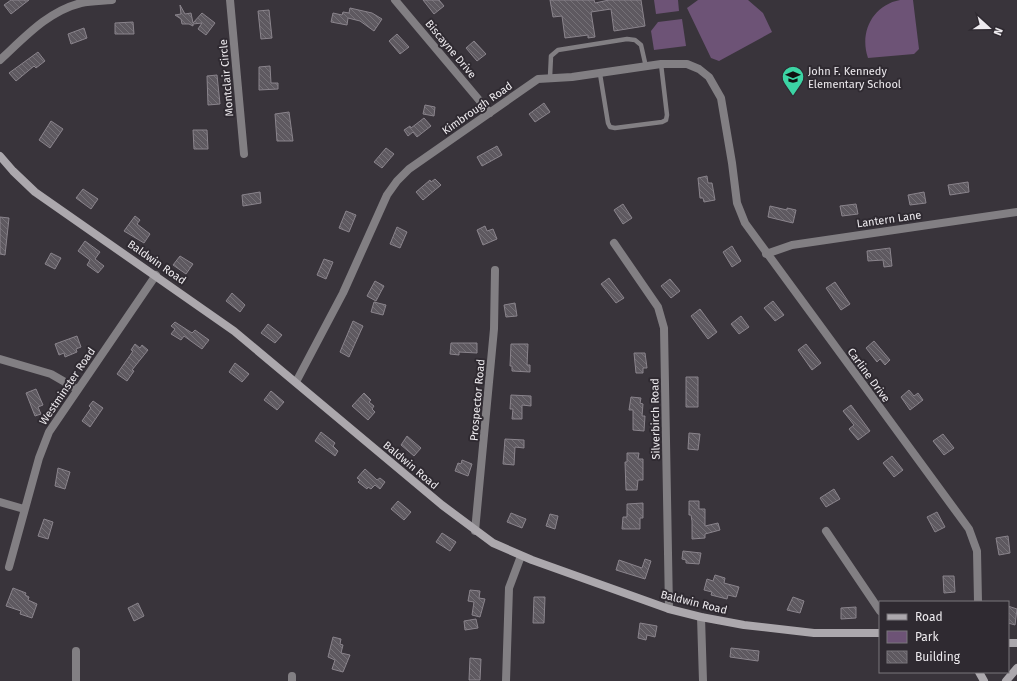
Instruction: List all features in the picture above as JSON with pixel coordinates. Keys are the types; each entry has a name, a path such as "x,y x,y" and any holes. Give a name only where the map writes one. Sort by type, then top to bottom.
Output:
{"street":[{"path":"0,60 43,22 55,14 81,3 112,0"},
{"name":"Montclair Circle","path":"230,0 244,154"},
{"name":"Biscayne Drive","path":"394,0 490,113"},
{"name":"Kimbrough Road","path":"296,382 337,304 385,199 394,184 409,169 536,80 550,77 572,77 600,74 660,64 691,65 703,71 712,80 722,104 732,163"},
{"name":"Baldwin Road","path":"0,156 35,192 222,322 475,531 493,543 521,556 669,609 701,617 814,633 879,632"},
{"name":"Carline Drive","path":"732,163 739,212 748,229 969,530 977,551 978,601"},
{"name":"Lantern Lane","path":"766,254 792,245 1017,212"},
{"name":"Silverbirch Road","path":"614,243 658,307 664,328 669,609"},
{"name":"Prospector Road","path":"475,531 494,329 495,270"},
{"name":"Westminster Road","path":"9,567 39,458 49,432 77,389 156,276"},
{"path":"0,359 51,374 77,389"},
{"path":"0,502 24,509"},
{"path":"826,531 879,610"},
{"path":"506,681 509,588 521,556"},
{"path":"701,617 703,681"},
{"path":"76,651 76,681"},
{"path":"1006,681 1017,668"}],"lane":[{"path":"550,77 551,56 558,50 627,39 635,40 641,45 646,67"},
{"path":"600,74 610,127 615,128 662,122 666,120 667,115 660,64"}],"green space":[{"path":"654,0 678,0 679,11 656,14"},
{"path":"698,0 748,0 763,13 772,32 719,61 711,58 687,8"},
{"path":"900,0 913,0 919,49 914,54 868,58 865,39 870,21 882,8"},
{"path":"682,19 686,46 654,50 651,31 658,22"}],"building":[{"path":"11,0 29,0 11,14 4,5"},
{"path":"423,0 439,0 444,6 434,14"},
{"path":"550,0 594,0 595,3 609,0 641,0 645,26 614,31 611,9 591,12 595,37 588,38 588,35 565,38 562,16 553,17"},
{"path":"180,5 185,14 191,13 193,23 202,13 215,23 206,35 198,29 202,23 193,24 193,26 189,24 182,24 181,19 175,15 181,14"},
{"path":"350,8 372,13 382,19 374,31 360,21 348,18 347,25 331,22 333,13 342,15 343,12 349,13"},
{"path":"269,10 272,38 261,39 258,11"},
{"path":"133,22 134,34 115,34 115,23"},
{"path":"84,28 87,38 71,44 68,34"},
{"path":"397,34 409,47 400,54 389,41"},
{"path":"474,41 486,54 477,61 466,48"},
{"path":"38,52 45,61 36,68 34,66 16,81 9,73"},
{"path":"270,66 271,83 278,83 278,89 259,90 259,67"},
{"path":"217,75 220,104 208,105 207,76"},
{"path":"544,103 550,112 535,122 529,114"},
{"path":"425,105 435,107 434,116 423,114"},
{"path":"289,112 293,141 277,141 275,114"},
{"path":"424,118 431,126 417,137 413,132 408,136 404,130 410,126 411,128"},
{"path":"51,121 63,129 50,148 39,140"},
{"path":"193,130 207,130 208,149 194,149"},
{"path":"497,146 502,155 482,166 477,157"},
{"path":"386,148 394,154 382,168 374,162"},
{"path":"707,176 708,183 712,183 715,200 704,202 703,198 700,198 698,178"},
{"path":"435,179 441,185 423,200 416,192 430,180 431,182"},
{"path":"968,182 969,192 950,195 948,185"},
{"path":"83,189 98,199 91,209 76,198"},
{"path":"260,192 261,203 243,206 242,195"},
{"path":"924,192 926,203 910,205 908,195"},
{"path":"623,204 632,218 623,224 614,210"},
{"path":"856,204 858,214 842,216 840,206"},
{"path":"770,206 787,210 787,208 796,210 793,223 768,217"},
{"path":"346,211 356,215 349,232 339,228"},
{"path":"135,216 140,220 137,224 150,234 144,243 124,231"},
{"path":"0,217 9,218 5,255 0,254"},
{"path":"485,226 487,231 493,229 497,239 483,245 477,230"},
{"path":"397,227 407,232 400,248 390,244"},
{"path":"85,241 100,252 95,259 104,266 98,273 87,265 90,260 78,251"},
{"path":"732,246 741,261 732,267 723,252"},
{"path":"890,248 892,266 884,267 883,260 868,261 867,251"},
{"path":"51,253 61,258 55,269 45,264"},
{"path":"180,256 193,264 186,274 173,265"},
{"path":"324,259 333,262 326,279 317,275"},
{"path":"609,278 624,298 616,303 601,284"},
{"path":"670,279 680,291 671,298 661,286"},
{"path":"375,281 384,286 376,301 367,296"},
{"path":"835,282 850,304 841,310 826,288"},
{"path":"232,293 245,305 240,312 226,301"},
{"path":"773,301 784,315 775,321 764,308"},
{"path":"374,302 386,305 383,315 371,312"},
{"path":"515,303 517,316 506,317 504,305"},
{"path":"700,309 717,332 708,339 691,316"},
{"path":"741,316 749,327 739,334 731,324"},
{"path":"353,321 363,326 349,357 340,352"},
{"path":"175,322 192,333 195,330 209,340 202,349 184,336 181,340 171,334 175,329 171,326"},
{"path":"268,324 282,335 275,343 261,333"},
{"path":"77,336 81,347 76,349 77,352 65,357 64,353 59,355 55,344"},
{"path":"874,341 890,360 885,365 880,359 877,362 866,348"},
{"path":"451,343 477,343 477,353 459,352 459,355 450,354"},
{"path":"135,344 140,348 142,345 148,350 132,370 134,371 127,381 117,374 133,351 131,350"},
{"path":"511,344 528,344 527,365 530,365 530,372 512,371 512,366 510,366"},
{"path":"806,344 821,363 812,370 798,350"},
{"path":"634,353 645,353 647,368 643,368 643,373 636,373"},
{"path":"235,363 249,374 242,382 229,372"},
{"path":"686,377 698,377 698,407 686,407"},
{"path":"36,389 43,405 38,407 41,414 35,416 26,393"},
{"path":"909,390 914,396 918,393 923,400 910,410 901,397"},
{"path":"271,391 284,402 277,410 264,400"},
{"path":"364,393 371,400 369,402 374,406 372,409 375,412 368,420 352,406"},
{"path":"511,395 531,396 531,406 522,405 522,419 512,419 513,409 510,409"},
{"path":"631,397 641,398 640,403 643,404 642,416 645,416 644,431 633,430 633,410 629,410"},
{"path":"93,401 103,408 90,427 82,421 91,408 89,406"},
{"path":"851,405 870,431 858,440 849,429 854,425 843,411"},
{"path":"321,432 335,443 333,446 338,451 335,456 315,441"},
{"path":"689,433 700,434 698,450 688,449"},
{"path":"943,434 954,448 944,455 933,441"},
{"path":"407,436 421,448 414,456 401,445"},
{"path":"505,439 524,440 524,448 515,447 514,465 503,464"},
{"path":"627,453 639,453 638,459 643,459 643,480 638,480 637,490 626,490 625,462 627,462"},
{"path":"892,456 903,470 894,477 883,463"},
{"path":"462,460 472,464 468,476 455,471 458,463 461,464"},
{"path":"58,468 70,472 65,489 55,486"},
{"path":"365,469 377,480 380,478 385,482 380,489 375,485 371,489 368,487 367,489 358,482 360,480 357,478"},
{"path":"834,489 840,499 826,507 820,498"},
{"path":"398,501 411,512 404,520 391,509"},
{"path":"689,501 699,501 699,509 705,509 705,526 718,523 720,530 705,534 705,538 692,539 692,521 691,515 689,515"},
{"path":"643,503 643,518 640,518 640,529 622,529 623,517 627,517 627,504"},
{"path":"937,512 945,527 935,532 927,517"},
{"path":"511,513 526,519 522,528 507,522"},
{"path":"550,514 558,516 555,529 546,526"},
{"path":"44,519 53,522 48,539 38,536"},
{"path":"442,533 456,542 450,551 436,542"},
{"path":"1008,536 1010,553 999,555 996,538"},
{"path":"683,551 701,553 699,564 686,563 686,560 682,559"},
{"path":"645,559 651,561 645,579 616,570 619,560 642,568"},
{"path":"715,575 725,578 724,583 739,587 736,597 728,595 727,599 711,595 712,592 704,590 707,579 713,581"},
{"path":"943,576 954,576 955,592 944,593"},
{"path":"13,588 26,593 25,595 29,597 28,600 37,604 32,618 20,614 21,611 6,606"},
{"path":"470,590 480,591 479,598 485,599 480,617 472,615 474,602 468,601"},
{"path":"534,597 545,597 544,623 533,623"},
{"path":"793,597 804,601 800,613 787,610"},
{"path":"138,603 144,616 134,621 128,608"},
{"path":"1009,606 1017,609 1015,625 1009,623"},
{"path":"856,607 856,618 841,619 841,608"},
{"path":"476,619 478,628 465,630 464,621"},
{"path":"640,623 657,626 655,637 647,635 646,640 638,638"},
{"path":"333,637 341,639 340,644 343,645 341,653 350,655 343,672 332,669 335,660 328,657"},
{"path":"731,648 759,651 758,661 730,657"},
{"path":"470,658 481,659 480,680 469,680"}],"place":[{"name":"John F. Kennedy Elementary School","path":"793,96"}]}
